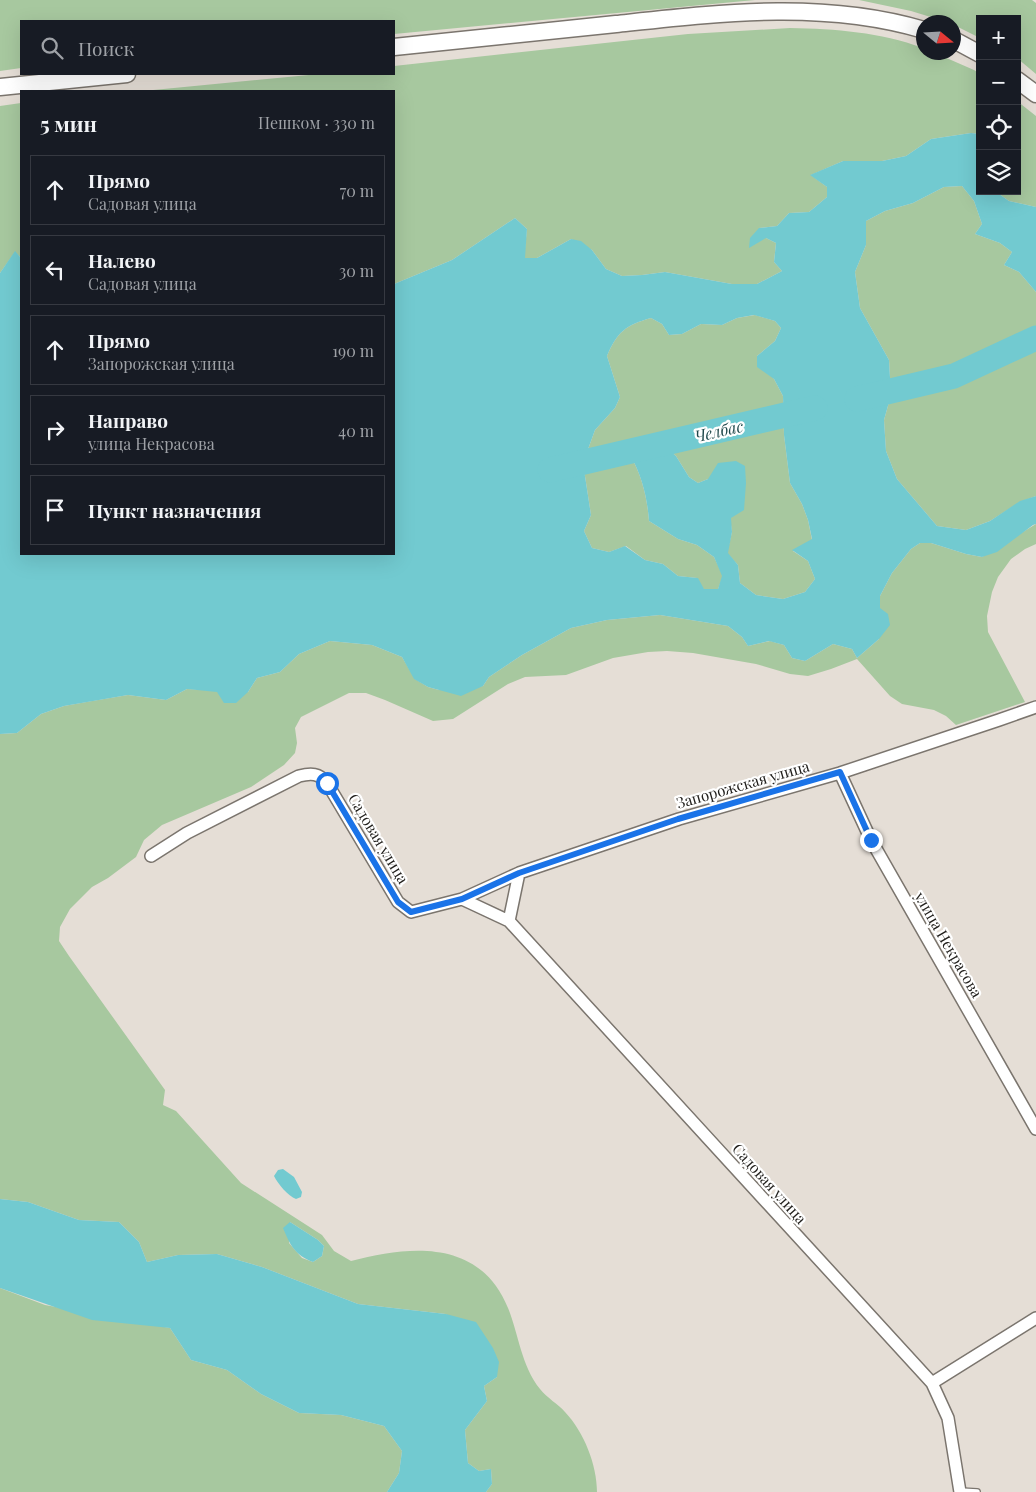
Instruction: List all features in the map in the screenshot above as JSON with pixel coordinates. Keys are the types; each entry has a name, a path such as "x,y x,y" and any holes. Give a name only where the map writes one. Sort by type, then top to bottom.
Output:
{"main road":[{"path":"395,47 688,17 798,10 838,12 871,17 916,28"},
{"path":"961,44 976,52"},
{"path":"0,87 117,75"},
{"path":"1021,83 1036,94"}],"street":[{"name":"Запорожская улица","path":"462,899 519,873 678,819 840,772 1036,706"},
{"name":"улица Некрасова","path":"840,772 871,840 1036,1129"},
{"name":"Садовая улица","path":"151,856 187,833 299,776 316,774 327,783 398,902 404,908 411,912 462,899 509,922 932,1383 948,1418 960,1491"},
{"path":"509,922 519,873"},
{"path":"932,1383 1036,1318"}],"lane":[{"name":"Садовая улица","path":"960,1491 976,1492"}],"green space":[{"path":"0,0 755,0 395,34 395,20 20,20 20,68 0,71"},
{"path":"859,0 1032,0 1036,3 1036,74 1021,61 1021,15 976,15 976,36 961,28 961,15 924,15"},
{"path":"790,28 824,29 891,38 916,46 916,60 951,60 976,71 976,134 931,139 906,156 882,161 843,161 811,175 827,187 827,197 809,212 789,213 777,226 759,228 766,238 776,243 774,262 782,271 757,284 732,284 665,272 622,276 606,269 592,250 571,239 537,258 524,258 527,229 515,218 452,260 395,284 395,90 153,90 309,75 395,75 395,66 688,34"},
{"path":"20,103 20,257 15,252 0,273 0,106"},
{"path":"1021,104 1036,116 1036,207 1009,201 1001,195 1021,195"},
{"path":"962,186 974,201 982,224 975,234 1000,243 1012,252 1004,265 1019,272 1036,292 1036,496 1020,502 990,521 966,530 937,526 897,479 886,451 884,420 891,395 889,360 860,308 855,272 866,245 866,221 885,211 913,203 944,187"},
{"path":"755,315 775,321 781,328 775,341 757,356 774,379 783,396 784,435 790,483 802,504 812,540 793,551 808,561 815,579 805,592 783,599 756,595 740,583 738,565 727,553 732,532 730,518 708,479 698,483 689,477 676,456 663,445 630,454 643,487 649,521 678,539 697,545 714,557 723,576 718,589 704,590 697,578 678,576 663,564 645,560 626,546 609,552 592,548 584,531 591,515 583,463 595,430 615,408 620,397 607,356 619,335 629,327 651,318 662,324 669,335 682,334 701,324 722,325 737,318"},
{"path":"1036,524 1036,544 1011,559 998,577 992,592 987,616 988,632 1025,702 956,725 946,716 934,710 902,704 890,696 857,659 808,676 790,674 756,664 693,653 667,651 613,658 566,675 525,677 508,684 453,719 433,721 366,693 349,693 301,717 295,728 297,743 295,753 284,765 251,787 162,825 144,840 136,857 108,878 92,887 70,909 60,927 59,941 165,1090 163,1105 176,1111 241,1183 322,1235 334,1251 351,1261 397,1252 420,1251 442,1253 462,1259 480,1269 496,1286 508,1308 524,1360 534,1380 543,1392 572,1420 578,1429 592,1460 597,1492 486,1492 492,1484 491,1469 479,1471 468,1463 465,1430 487,1401 484,1386 497,1377 446,1314 358,1304 262,1267 217,1254 178,1255 147,1262 139,1242 119,1222 79,1220 28,1202 0,1199 0,734 17,733 41,714 64,706 92,701 128,695 166,700 187,689 248,692 257,678 280,672 299,654 330,641 372,645 402,657 415,679 428,687 439,690 483,686 489,677 522,655 571,628 607,620 660,615 728,626 742,637 748,646 770,641 784,645 792,658 805,661 833,644 852,649 857,658 879,639 880,596 892,573 911,549 920,543 931,543 982,557","holes":["290,1222 324,1246 322,1256 313,1262 302,1258 289,1243"]},
{"path":"0,1288 45,1305 170,1328 191,1360 227,1370 261,1394 299,1413 341,1415 384,1426 402,1451 399,1473 387,1492 0,1492"}],"water":[{"path":"976,134 976,195 1001,195 1009,201 1036,207 1036,292 1019,272 1004,265 1012,252 1000,243 975,234 982,224 974,201 962,186 944,187 913,203 885,211 866,221 866,245 855,272 860,308 889,360 891,395 884,420 886,451 897,479 937,526 966,530 990,521 1020,501 1036,496 1036,524 997,552 982,557 931,543 920,543 911,549 892,573 880,596 880,608 888,614 890,625 879,639 857,658 852,649 833,644 805,661 792,658 784,645 769,641 748,646 742,637 728,626 660,615 607,620 571,628 522,655 489,677 483,686 461,696 428,687 414,679 402,657 372,645 330,641 299,654 280,672 257,678 248,692 236,703 224,703 217,692 187,689 166,700 128,695 64,706 41,714 17,733 0,734 0,273 15,251 20,257 20,555 395,555 395,284 452,260 515,218 527,229 525,258 537,258 571,239 581,241 592,250 606,269 622,276 665,272 732,284 757,284 782,271 774,262 776,243 766,238 749,248 750,238 759,228 777,226 789,213 809,212 827,197 827,187 810,175 843,161 882,161 906,156 931,139","holes":["754,315 775,321 781,328 775,341 757,356 757,367 774,379 783,396 784,435 790,483 802,504 812,539 792,550 808,561 815,579 805,592 783,599 756,595 740,583 738,565 728,553 732,532 731,518 744,510 745,466 736,461 718,463 708,479 698,483 689,477 676,456 663,445 650,440 633,441 630,454 643,487 649,521 678,539 697,545 714,557 722,576 718,589 704,589 698,578 678,576 663,564 645,560 625,546 609,552 592,548 584,531 591,515 583,463 595,430 615,408 620,397 607,356 619,335 629,327 651,318 662,324 669,335 682,334 701,324 722,325 737,318"]},
{"path":"283,1169 294,1177 302,1192 301,1197 296,1199 290,1195 274,1176 278,1170"},
{"path":"0,1199 28,1202 79,1220 119,1222 139,1242 147,1262 178,1255 217,1254 262,1267 358,1304 446,1314 476,1322 493,1348 499,1362 497,1377 484,1386 487,1401 465,1430 468,1463 479,1471 491,1469 492,1484 486,1492 387,1492 399,1473 402,1451 384,1426 341,1415 299,1413 261,1394 227,1370 191,1360 170,1328 92,1320 0,1288"},
{"path":"290,1222 324,1246 322,1256 313,1262 297,1253 283,1228"}],"waterway":[{"name":"Челбас","path":"857,399 954,376 1036,338"},
{"name":"Челбас","path":"550,470 815,408"}],"route":[{"path":"327,783 398,902 411,912 462,899 519,873 678,819 840,772 856,811 871,840"}]}
